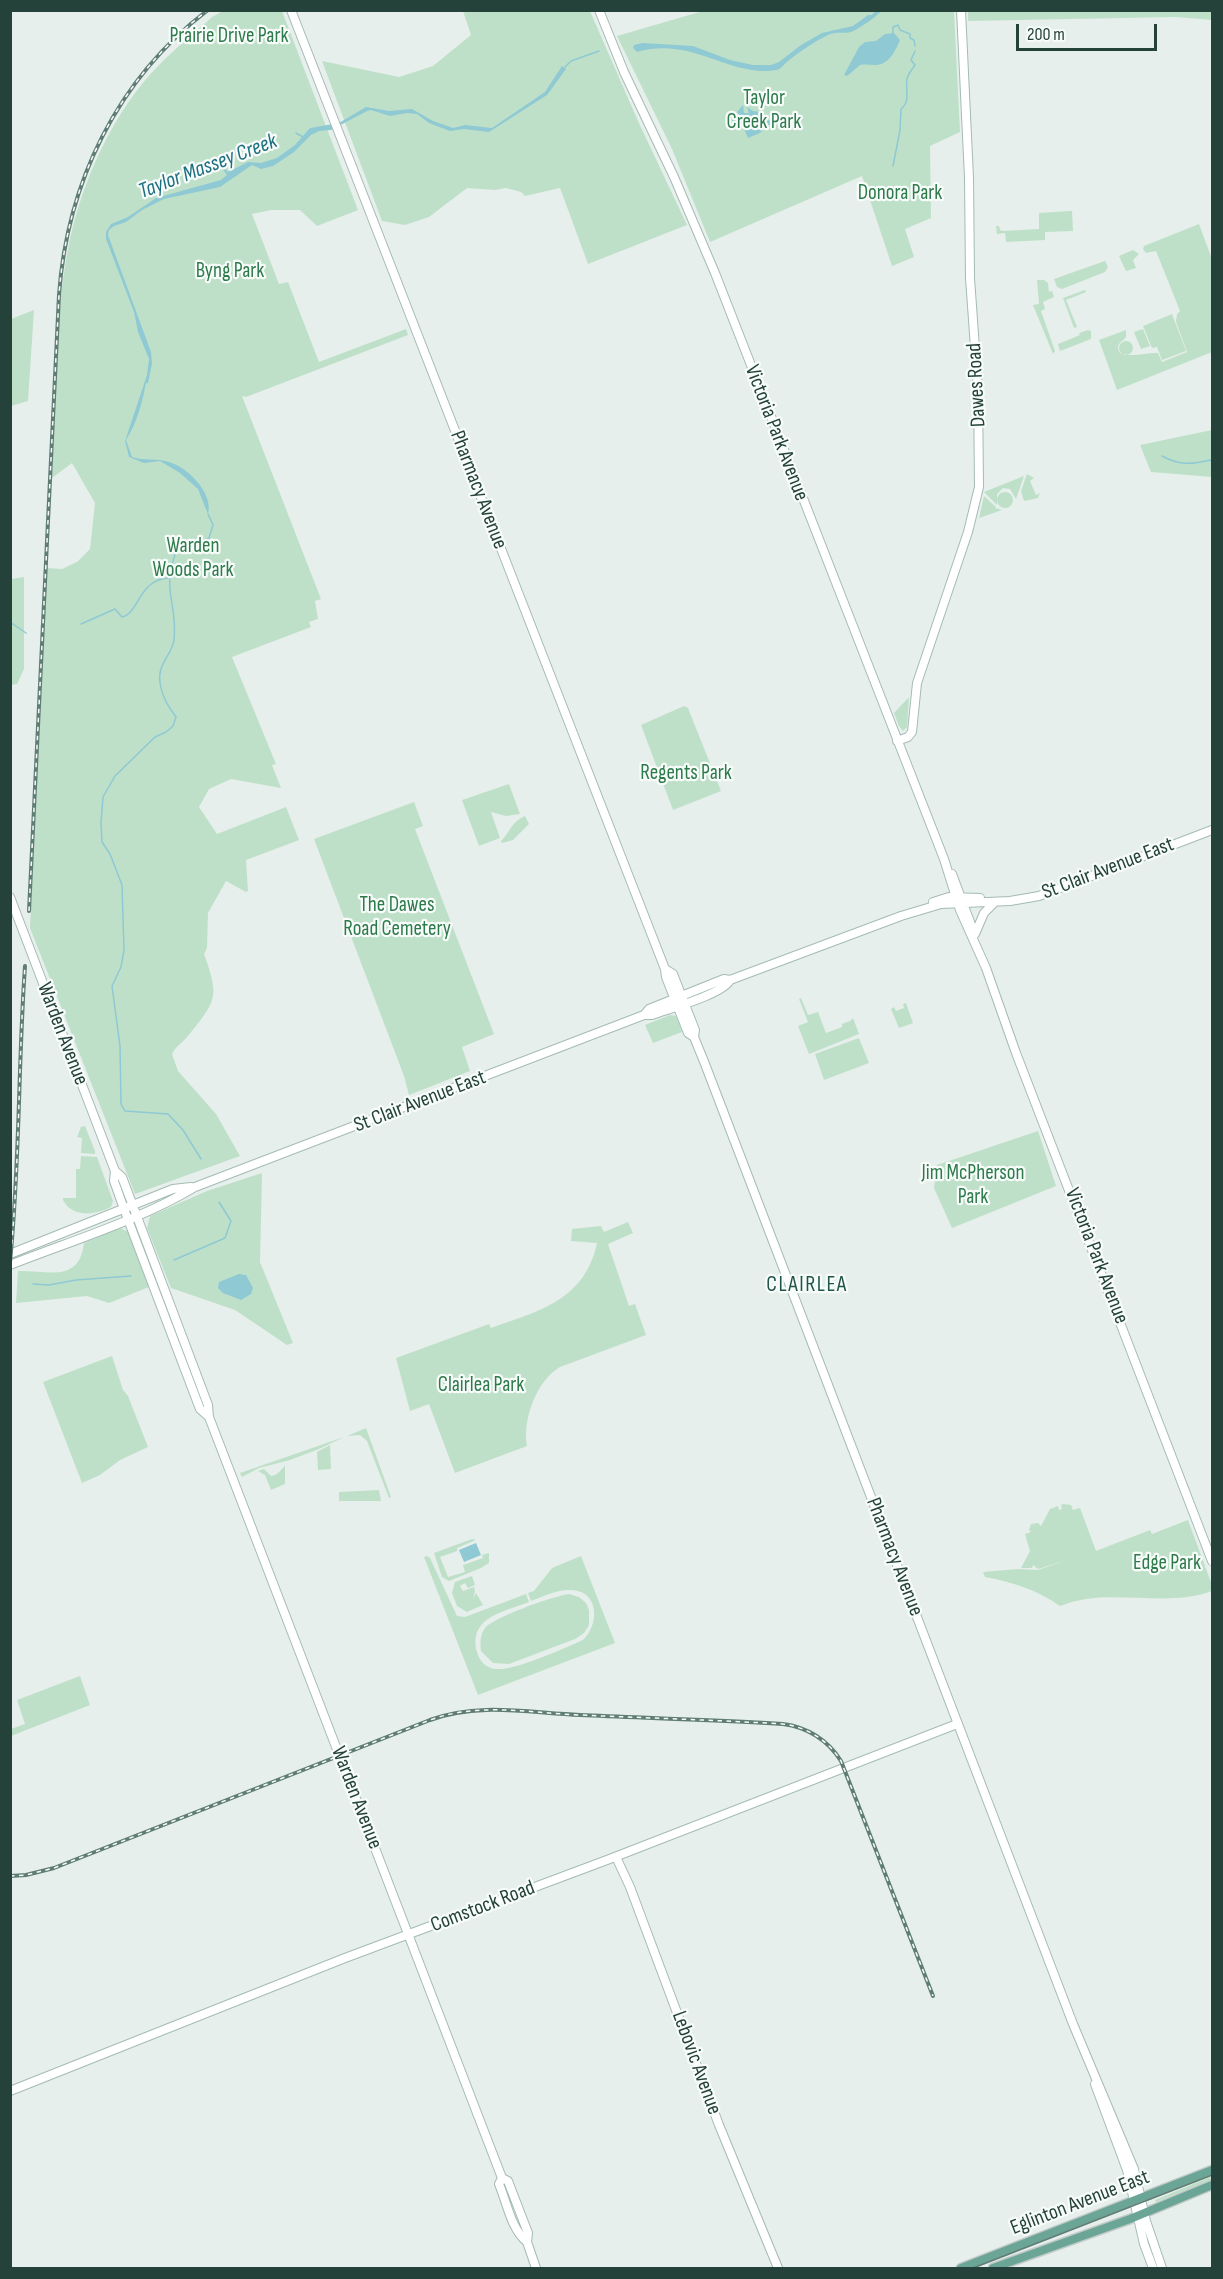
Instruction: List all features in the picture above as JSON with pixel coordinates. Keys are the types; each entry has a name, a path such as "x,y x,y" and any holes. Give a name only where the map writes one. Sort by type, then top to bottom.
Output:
{"main road":[{"name":"Pharmacy Avenue","path":"291,10 665,969 666,977 695,1030 694,1037 957,1724 1095,2077 1123,2139 1138,2199 1144,2244 1153,2268"},
{"name":"Victoria Park Avenue","path":"598,10 715,273 944,859 1212,1561"},
{"name":"Dawes Road","path":"897,741 908,737 912,730 917,683 968,532 979,487 978,390 970,278 969,178 961,10"},
{"name":"St Clair Avenue East","path":"10,1265 128,1219 195,1187 644,1014 649,1009 725,987 730,980 910,913 959,900 998,902 1039,896 1212,830"},
{"name":"Warden Avenue","path":"10,897 114,1171 114,1181 124,1209 200,1409 208,1417"},
{"name":"Victoria Park Avenue","path":"959,900 975,935 979,951"},
{"path":"975,935 984,913 998,902"},
{"name":"Warden Avenue","path":"114,1171 122,1177 208,1405 208,1417 502,2178 499,2184 519,2235 527,2242 536,2268"},
{"name":"St Clair Avenue East","path":"10,1254 173,1189 195,1187"},
{"name":"Comstock Road","path":"10,2091 409,1934 615,1857 957,1724"},
{"name":"Lebovic Avenue","path":"615,1857 630,1887 719,2125 778,2268"},
{"name":"Eglinton Avenue East","path":"961,2268 1212,2170"},
{"name":"Eglinton Avenue East","path":"993,2268 1141,2214 1212,2185"},
{"name":"Pharmacy Avenue","path":"1141,2214 1162,2268"}],"green space":[{"path":"968,10 1212,11 1212,20 1175,17 968,21"},
{"name":"Warden Woods Park","path":"223,11 282,11 358,210 317,226 300,210 271,210 252,214 279,284 288,282 319,362 406,329 408,335 246,397 242,396 321,599 315,601 318,619 309,622 311,627 232,657 276,764 272,765 281,788 231,779 209,789 199,807 217,834 286,807 299,840 246,860 248,891 226,881 208,913 207,948 204,954 212,980 210,1006 172,1054 178,1071 216,1114 240,1156 135,1194 30,928 47,568 62,569 77,562 90,549 95,503 72,463 52,478 60,305 68,249 79,205 95,162 116,121 142,84 167,57 212,17"},
{"path":"463,11 590,11 687,225 588,264 560,188 525,196 521,192 506,188 495,190 467,188 429,217 405,225 382,221 322,61 399,77 433,66 471,35"},
{"name":"Taylor Creek Park","path":"703,11 954,11 960,132 930,146 931,218 905,229 914,257 892,266 862,176 710,242 672,149 617,36"},
{"path":"1072,211 1073,231 1045,232 1045,240 1006,242 1005,233 997,234 996,226 1003,231 1039,229 1039,213"},
{"path":"1199,224 1212,259 1212,352 1117,390 1099,340 1126,330 1126,337 1118,346 1120,353 1130,355 1158,353 1162,362 1187,352 1176,322 1180,311 1156,251 1146,253 1143,249 1144,246"},
{"path":"1133,250 1139,254 1133,260 1136,268 1126,271 1119,256"},
{"path":"1105,261 1108,267 1105,272 1062,289 1057,287 1054,279"},
{"path":"1037,280 1044,280 1048,283 1049,292 1052,291 1054,297 1043,302 1045,309 1041,311 1055,351 1053,354 1033,305 1039,304"},
{"path":"1085,290 1086,292 1066,300 1077,327 1074,328 1063,298"},
{"path":"34,310 28,401 11,406 11,319"},
{"path":"1172,314 1186,351 1162,360 1157,347 1152,348 1143,326"},
{"path":"1143,329 1150,346 1141,349 1134,332"},
{"path":"1088,330 1091,331 1091,339 1060,351 1058,344"},
{"path":"1126,341 1131,343 1133,348 1131,353 1126,355 1121,353 1119,348 1121,343"},
{"path":"1212,430 1212,477 1151,472 1140,445"},
{"path":"1027,474 1034,478 1030,481 1036,495 1040,493 1038,498 1024,501 1021,491"},
{"path":"1024,476 1016,499 1010,489 1003,488 997,494 997,505 984,492"},
{"path":"1002,492 1008,492 1013,500 1011,506 1002,508 997,503 997,497"},
{"path":"984,496 995,508 1002,510 979,518"},
{"path":"24,577 24,669 17,684 11,685 11,579"},
{"path":"909,697 907,727 903,731 894,713"},
{"name":"Regents Park","path":"684,706 688,708 721,791 673,810 641,725"},
{"path":"509,784 520,814 506,816 491,812 500,838 479,846 462,800"},
{"name":"The Dawes Road Cemetery","path":"414,802 423,826 415,829 494,1034 462,1047 470,1071 409,1095 404,1076 314,839"},
{"path":"525,816 529,824 513,840 502,843 501,841 514,824"},
{"path":"801,998 808,1015 818,1012 826,1033 842,1027 842,1024 853,1018 859,1034 809,1054 798,1026 808,1022 799,999"},
{"path":"906,1003 913,1023 899,1028 891,1009 894,1007 896,1011 904,1008 903,1004"},
{"path":"670,1015 676,1016 682,1032 653,1043 645,1025"},
{"path":"859,1038 869,1063 824,1080 815,1054"},
{"path":"85,1126 95,1154 81,1153 82,1138 77,1137 81,1127"},
{"name":"Jim McPherson Park","path":"1038,1131 1056,1186 952,1228 934,1188 937,1165"},
{"path":"81,1156 97,1157 113,1201 111,1207 92,1213 78,1212 67,1206 63,1200 63,1198 76,1198 76,1169 80,1169"},
{"path":"262,1173 260,1262 293,1343 287,1345 235,1310 171,1288 147,1228 150,1216 207,1191"},
{"name":"Clairlea Park","path":"628,1222 633,1233 608,1244 629,1306 635,1304 646,1335 560,1367 544,1381 533,1402 527,1425 527,1446 455,1473 429,1404 410,1411 396,1358 489,1324 491,1328 509,1322 558,1301 582,1278 591,1262 597,1243 571,1241 572,1229 601,1226 604,1232"},
{"path":"120,1228 129,1232 149,1287 109,1303 87,1296 16,1303 18,1271 50,1273 69,1270 76,1265 81,1256 84,1243"},
{"path":"112,1356 123,1390 128,1396 148,1447 120,1460 100,1475 82,1483 43,1382"},
{"path":"366,1428 391,1497 389,1498 367,1441 360,1435 347,1436"},
{"path":"344,1437 290,1460 259,1468 242,1477 240,1473"},
{"path":"330,1445 331,1469 318,1470 317,1452"},
{"path":"285,1465 285,1484 271,1490 265,1475 258,1471 264,1469 271,1476"},
{"path":"379,1490 381,1501 339,1501 339,1492"},
{"name":"Edge Park","path":"1063,1504 1071,1505 1073,1510 1080,1508 1096,1551 1150,1530 1152,1534 1188,1520 1212,1585 1212,1591 1175,1598 1097,1598 1078,1600 1060,1606 1024,1587 985,1577 983,1572 1038,1570 1067,1560 1038,1569 1033,1565 1032,1568 1021,1568 1030,1551 1025,1534 1031,1532 1029,1530 1031,1524 1038,1523 1041,1526 1050,1509 1058,1506 1059,1510 1062,1509"},
{"path":"472,1539 476,1540 457,1548 457,1551 440,1557 448,1577 465,1572 463,1565 483,1558 482,1555 489,1553 489,1563 449,1581 442,1577 434,1553"},
{"path":"427,1556 457,1616 465,1617 526,1594 529,1602 490,1618 478,1631 477,1652 486,1666 504,1669 527,1663 583,1640 594,1618 592,1603 588,1597 581,1592 567,1590 551,1593 531,1601 528,1593 534,1591 552,1568 581,1556 615,1643 478,1695 424,1557"},
{"path":"472,1576 475,1585 468,1588 465,1583 460,1586 463,1591 474,1587 473,1599 476,1593 483,1605 467,1612 457,1606 452,1593 455,1582"},
{"path":"569,1594 579,1597 586,1603 589,1610 589,1625 584,1633 575,1639 509,1664 493,1663 481,1651 482,1633 491,1623 525,1608"},
{"path":"80,1676 90,1705 11,1736 11,1729 25,1724 17,1700"},
{"path":"1212,2176 1212,2180 1156,2202 1155,2200"}],"water":[{"path":"875,11 881,11 858,29 828,35 802,50 777,70 760,71 743,68 676,49 637,52 633,48 634,45 642,43 693,46 730,60 753,65 771,65 822,33 853,26"},
{"path":"894,33 900,40 888,60 880,65 860,65 847,76 844,75 859,47 865,42 876,41 885,34"},
{"path":"562,66 566,69 547,95 489,132 464,129 450,131 429,123 417,114 390,116 371,110 367,111 331,130 319,131 311,135 294,152 273,166 261,169 252,165 220,187 164,199 109,230 108,235 151,352 152,364 139,413 126,440 132,457 169,462 191,475 207,498 208,514 198,489 180,473 160,461 144,463 129,457 125,441 147,375 149,359 106,239 106,232 111,224 128,217 156,198 221,180 227,175 214,157 228,172 248,162 261,163 277,158 295,145 310,128 339,123 366,107 389,111 412,109 433,121 453,128 465,125 492,128 545,92"},
{"path":"743,105 744,113 749,113 747,107 761,112 764,119 772,121 772,125 767,125 760,133 748,138 742,124 734,122 727,116 732,115 736,119 739,115 737,112"},
{"path":"239,1274 246,1275 253,1288 251,1294 241,1300 223,1293 218,1288 219,1282"},
{"path":"476,1543 481,1555 464,1562 459,1550"}],"waterway":[{"path":"893,33 893,27 898,25 900,30 910,34 915,46"},
{"name":"Taylor Massey Creek","path":"565,67 571,61 599,51"},
{"path":"893,166 900,130 901,109 907,99 907,79 915,65 911,60 915,51"},
{"path":"296,133 303,137"},
{"path":"1162,456 1185,463 1210,460 1212,462"},
{"name":"Taylor Massey Creek","path":"201,1159 183,1130 168,1114 125,1111 121,1104 120,1046 112,986 121,967 124,950 122,885 110,854 102,842 101,823 103,797 115,776 155,737 173,726 176,717 164,697 160,676 174,640 170,577 176,552 209,538 213,525 208,514"},
{"path":"81,624 115,609 122,617 128,615 145,590 158,580 168,578"},
{"path":"10,622 26,633"},
{"name":"Taylor Massey Creek","path":"174,1260 225,1238 231,1221 219,1202"},
{"name":"Taylor Massey Creek","path":"33,1284 49,1285 76,1280 131,1276"}],"tram line":[{"path":"973,2268 1212,2175"}],"railway":[{"path":"29,911 59,295 64,253 73,213 102,136 123,101 147,68 176,37 208,10"},
{"path":"10,1262 16,1188 25,966"},
{"path":"10,1876 26,1875 54,1868 430,1720 467,1711 504,1710 783,1724 800,1728 816,1736 830,1747 841,1761 933,1996"}],"district":[{"name":"CLAIRLEA","path":"807,1285"}],"park label":[{"name":"Prairie Drive Park","path":"229,37"},
{"name":"Donora Park","path":"900,194"},
{"name":"Byng Park","path":"230,272"}]}
